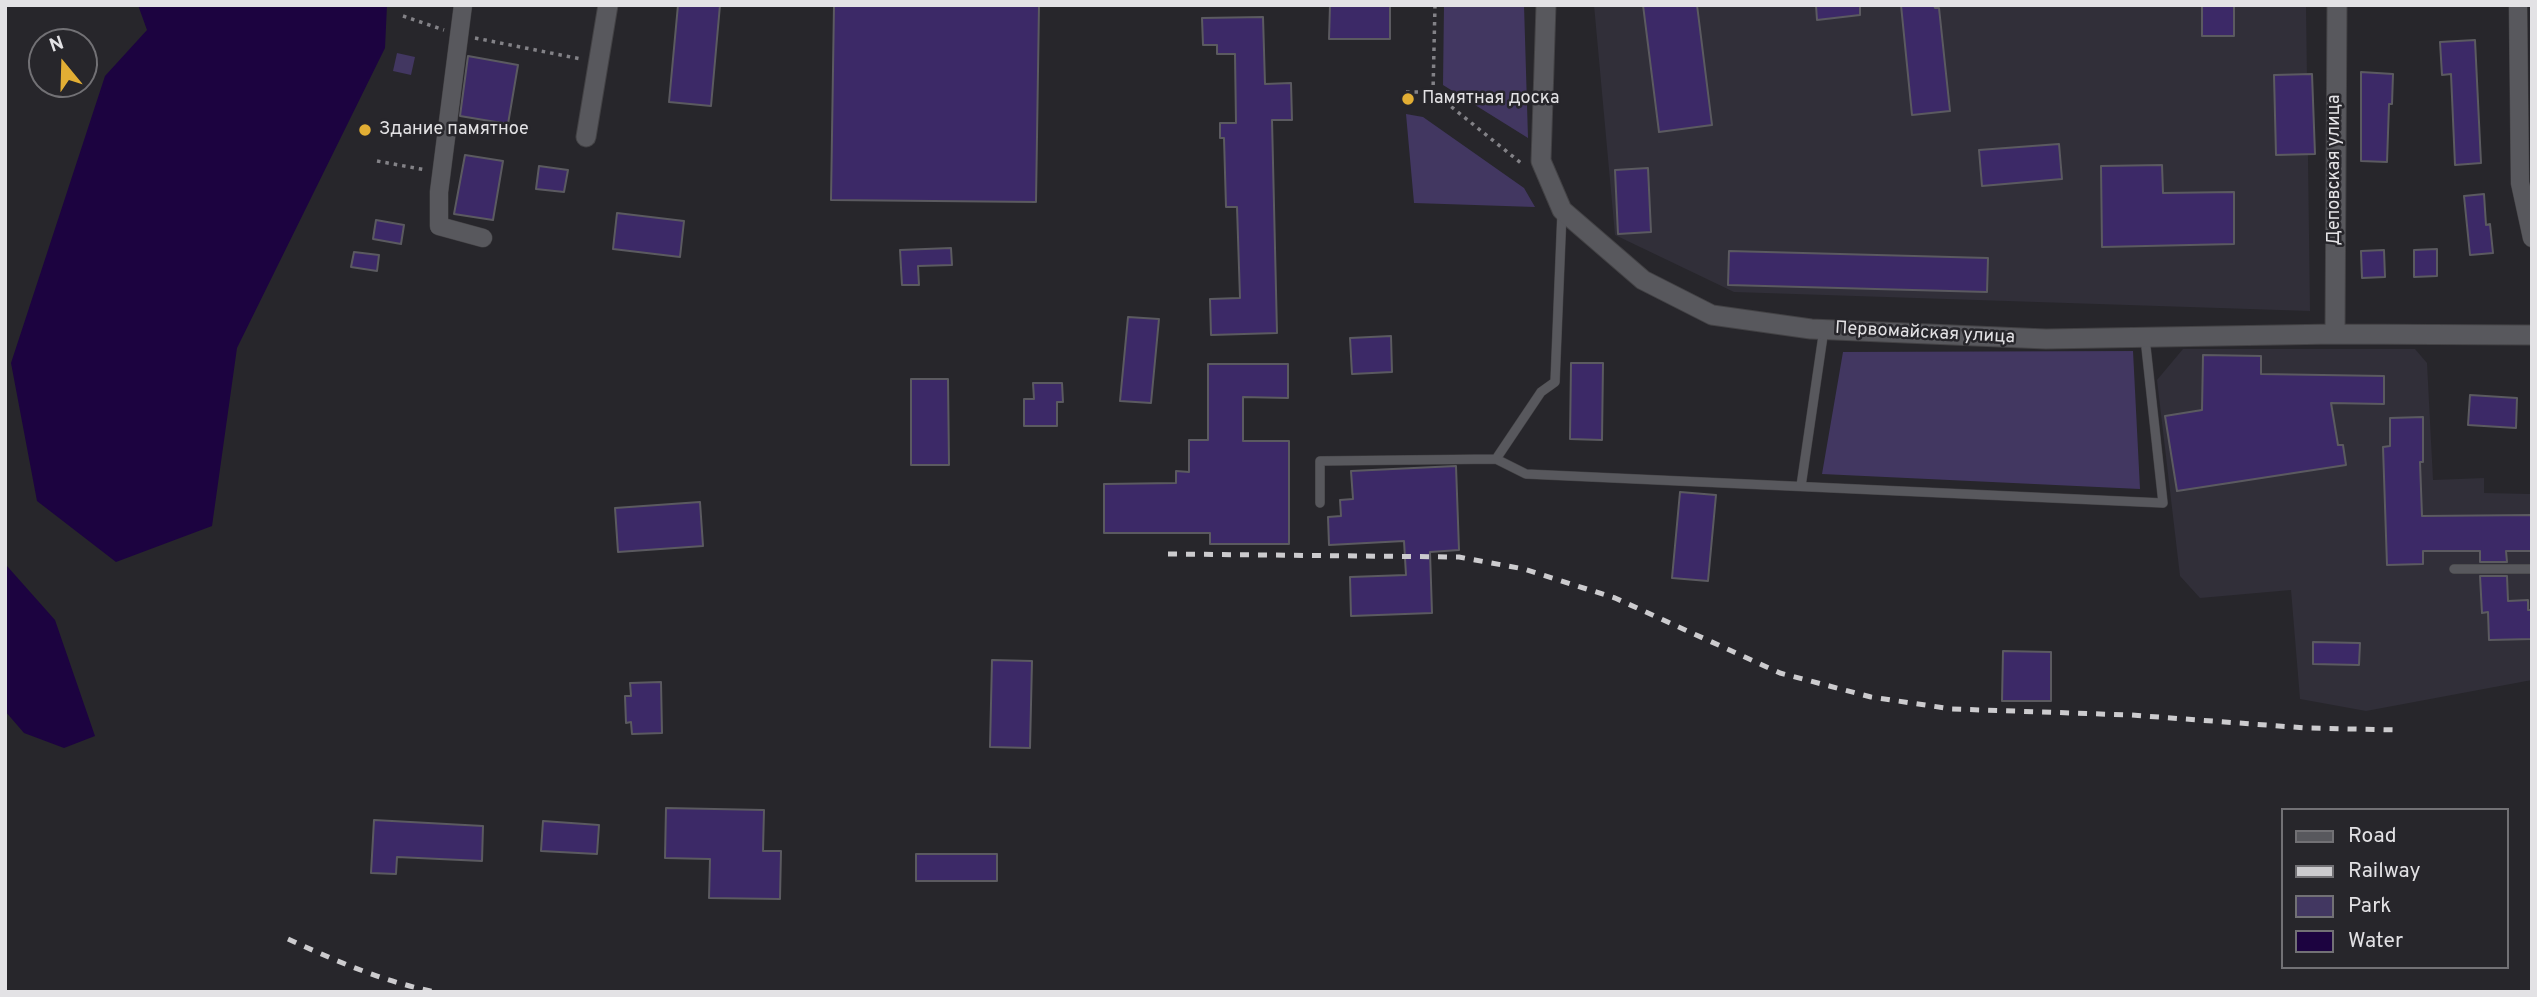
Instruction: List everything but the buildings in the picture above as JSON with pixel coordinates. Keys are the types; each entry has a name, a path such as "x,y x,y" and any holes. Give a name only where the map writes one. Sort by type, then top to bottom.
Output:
{"street":[{"path":"463,5 442,173 439,226 483,238"},
{"path":"586,137 608,5"},
{"name":"Первомайская улица","path":"1546,5 1541,162 1562,210 1643,280 1712,314 1824,329 2046,339 2335,334 2532,335"},
{"name":"Деповская улица","path":"2335,334 2337,5"},
{"path":"2518,5 2520,183 2532,238"}],"lane":[{"path":"1496,459 1541,392 1555,382 1562,210"},
{"path":"1801,486 1824,329"},
{"path":"1320,503 1320,461 1496,459 1526,474 2163,503 2145,338"},
{"path":"2454,569 2532,569"}],"path":[{"path":"1433,92 1435,5"},
{"path":"403,16 458,34 599,62"},
{"path":"1406,92 1433,92 1538,178 1552,186"},
{"path":"377,161 442,173"}],"shaded area":[{"path":"1594,5 2306,5 2310,311 1734,292 1615,235"},
{"path":"2183,349 2415,349 2427,363 2433,480 2484,478 2484,493 2532,492 2532,680 2366,711 2300,699 2291,590 2200,598 2180,576 2157,380"}],"green space":[{"path":"1444,5 1524,5 1528,138 1443,85"},
{"path":"397,53 415,57 411,75 393,71"},
{"path":"1406,114 1423,117 1524,188 1535,207 1414,203"},
{"path":"2133,351 2140,489 1822,474 1843,352"}],"water":[{"path":"138,5 387,5 385,48 237,348 212,526 116,562 37,501 11,363 105,76 147,30"},
{"path":"7,566 55,620 95,736 64,748 24,733 5,711"}],"railway":[{"path":"1168,554 1459,557 1524,569 1615,598 1780,673 1871,697 1952,709 2131,715 2306,728 2399,730"},
{"path":"288,939 379,977 436,992"}],"place":[{"name":"Памятная доска","path":"1408,99"},
{"name":"Здание памятное","path":"365,130"}]}
